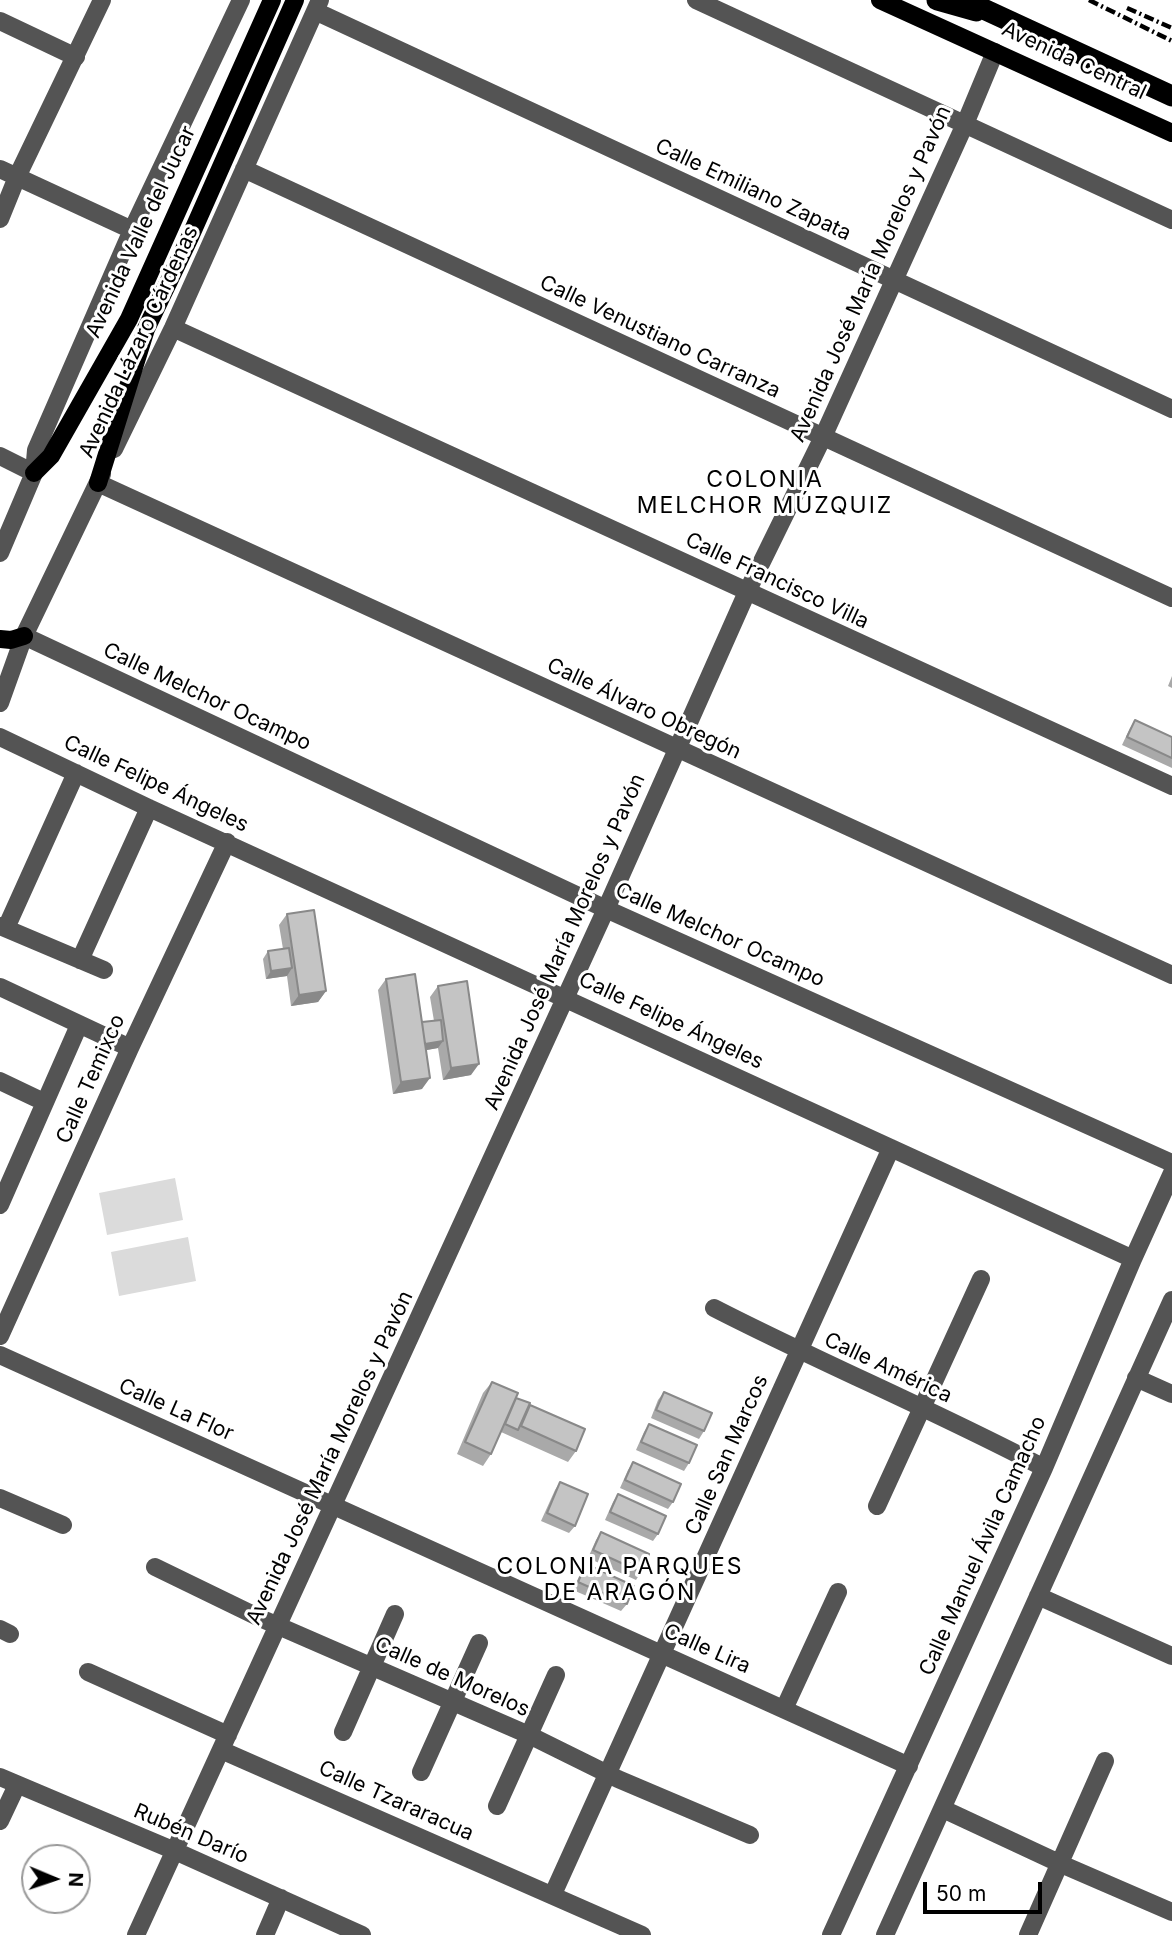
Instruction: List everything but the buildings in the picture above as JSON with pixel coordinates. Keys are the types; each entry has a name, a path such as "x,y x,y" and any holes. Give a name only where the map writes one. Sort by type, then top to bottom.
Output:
{"highway":[{"path":"937,0 999,17"},
{"name":"Avenida Central","path":"964,0 1172,96"}],"main road":[{"name":"Avenida Valle del Jucar","path":"34,473 51,456 129,319 272,0"},
{"path":"98,483 146,329 295,0"},
{"name":"Avenida Central","path":"880,0 1172,133"},
{"path":"0,639 11,640 24,636"}],"street":[{"path":"0,219 17,177 102,0"},
{"path":"0,553 34,473 36,450 132,230 241,0"},
{"path":"696,0 1172,220"},
{"name":"Avenida Lázaro Cárdenas","path":"0,703 24,636 173,328 318,6"},
{"name":"Calle Emiliano Zapata","path":"318,6 893,281 1172,409"},
{"path":"0,21 76,57"},
{"name":"Avenida José María Morelos y Pavón","path":"136,1935 607,909 747,592 823,438 995,52"},
{"path":"0,169 132,230"},
{"name":"Calle Venustiano Carranza","path":"244,169 1172,598"},
{"name":"Calle Francisco Villa","path":"173,328 1172,786"},
{"path":"0,456 34,473"},
{"name":"Calle Álvaro Obregón","path":"98,483 1172,975"},
{"name":"Calle Melchor Ocampo","path":"24,636 607,909 1172,1163"},
{"name":"Calle Felipe Ángeles","path":"0,737 149,808 1133,1259"},
{"path":"76,773 3,927 104,970"},
{"path":"80,960 149,808"},
{"name":"Calle Temixco","path":"0,1336 130,1048 227,842"},
{"path":"0,987 130,1048"},
{"path":"0,1205 5,1180 79,1025"},
{"path":"0,1081 44,1102"},
{"name":"Calle San Marcos","path":"553,1894 891,1148"},
{"name":"Calle Manuel Ávila Camacho","path":"831,1935 1044,1468 1172,1173"},
{"path":"877,1506 981,1279"},
{"path":"885,1935 1172,1300"},
{"name":"Calle América","path":"714,1308 798,1352 921,1407 1044,1468"},
{"name":"Calle La Flor","path":"0,1355 333,1506"},
{"path":"1136,1378 1172,1394"},
{"path":"0,1498 63,1525"},
{"name":"Calle Lira","path":"333,1506 909,1766"},
{"name":"Calle de Morelos","path":"155,1567 278,1626 529,1735 606,1774 750,1835"},
{"path":"784,1709 838,1592"},
{"path":"1038,1596 1172,1656"},
{"path":"343,1732 395,1614"},
{"path":"421,1772 479,1643"},
{"name":"Calle Tzararacua","path":"88,1672 225,1743 642,1935"},
{"path":"497,1806 556,1675"},
{"path":"1028,1935 1105,1761"},
{"name":"Rubén Darío","path":"0,1777 175,1851 362,1935"},
{"path":"0,1821 17,1785"},
{"path":"943,1809 1172,1912"},
{"path":"265,1935 281,1898"}],"shaded area":[{"path":"175,1178 183,1220 107,1235 99,1193"},
{"path":"188,1237 196,1281 119,1296 111,1252"}],"railway":[{"path":"1089,0 1172,41"},
{"path":"1127,8 1172,28"}],"district":[{"name":"COLONIA MELCHOR MÚZQUIZ","path":"765,493"},
{"name":"COLONIA PARQUES DE ARAGÓN","path":"620,1580"}]}
